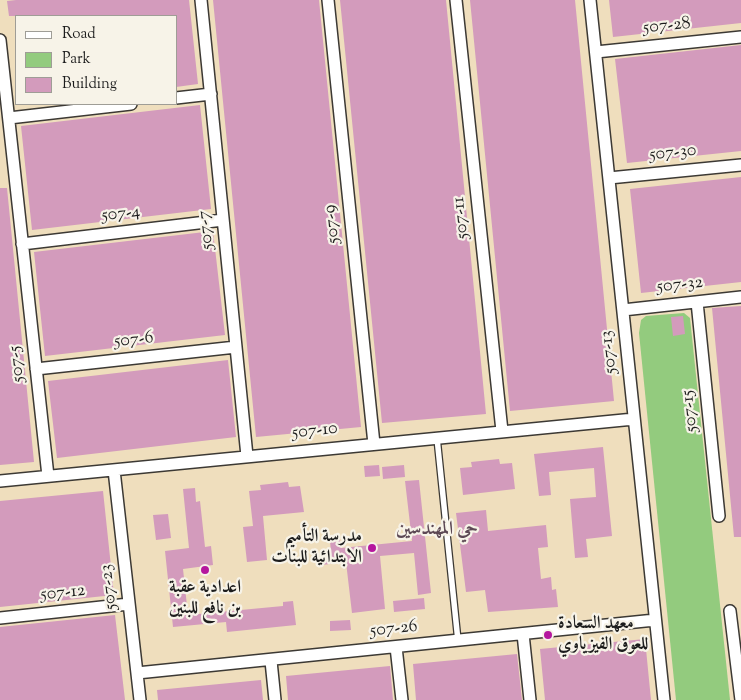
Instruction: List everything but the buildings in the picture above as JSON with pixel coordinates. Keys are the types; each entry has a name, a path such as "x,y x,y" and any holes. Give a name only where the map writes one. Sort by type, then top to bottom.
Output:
{"street":[{"name":"507-7","path":"201,0 247,456"},
{"name":"507-9","path":"328,0 374,444"},
{"name":"507-11","path":"456,0 502,431"},
{"name":"507-13","path":"590,0 664,700"},
{"name":"507-28","path":"596,52 741,37"},
{"name":"507-5","path":"0,40 48,476"},
{"path":"178,98 211,94"},
{"path":"9,118 122,105"},
{"name":"507-30","path":"609,178 741,165"},
{"name":"507-4","path":"22,244 224,220"},
{"name":"507-32","path":"623,310 741,297"},
{"name":"507-15","path":"697,302 719,516"},
{"name":"507-6","path":"36,369 236,347"},
{"name":"507-10","path":"0,481 634,418"},
{"name":"507-23","path":"114,470 140,700"},
{"name":"507-12","path":"0,618 129,604"},
{"path":"730,611 741,700"},
{"name":"507-26","path":"137,673 270,661 655,620"},
{"path":"523,634 530,700"},
{"path":"396,647 402,700"},
{"path":"270,661 275,700"}],"lane":[{"path":"437,438 458,641"}],"green space":[{"path":"684,313 690,318 730,700 676,700 639,333 641,320 646,316"}],"place":[{"name":"مدرسة التأميم الابتدائية للبنات","path":"372,548"},
{"name":"اعدادية عقبة بن نافع للبنين","path":"205,570"},
{"name":"معهد السعادة للعوق الفيزياوي","path":"548,635"}],"district":[{"name":"حي المهندسين","path":"437,531"}]}
